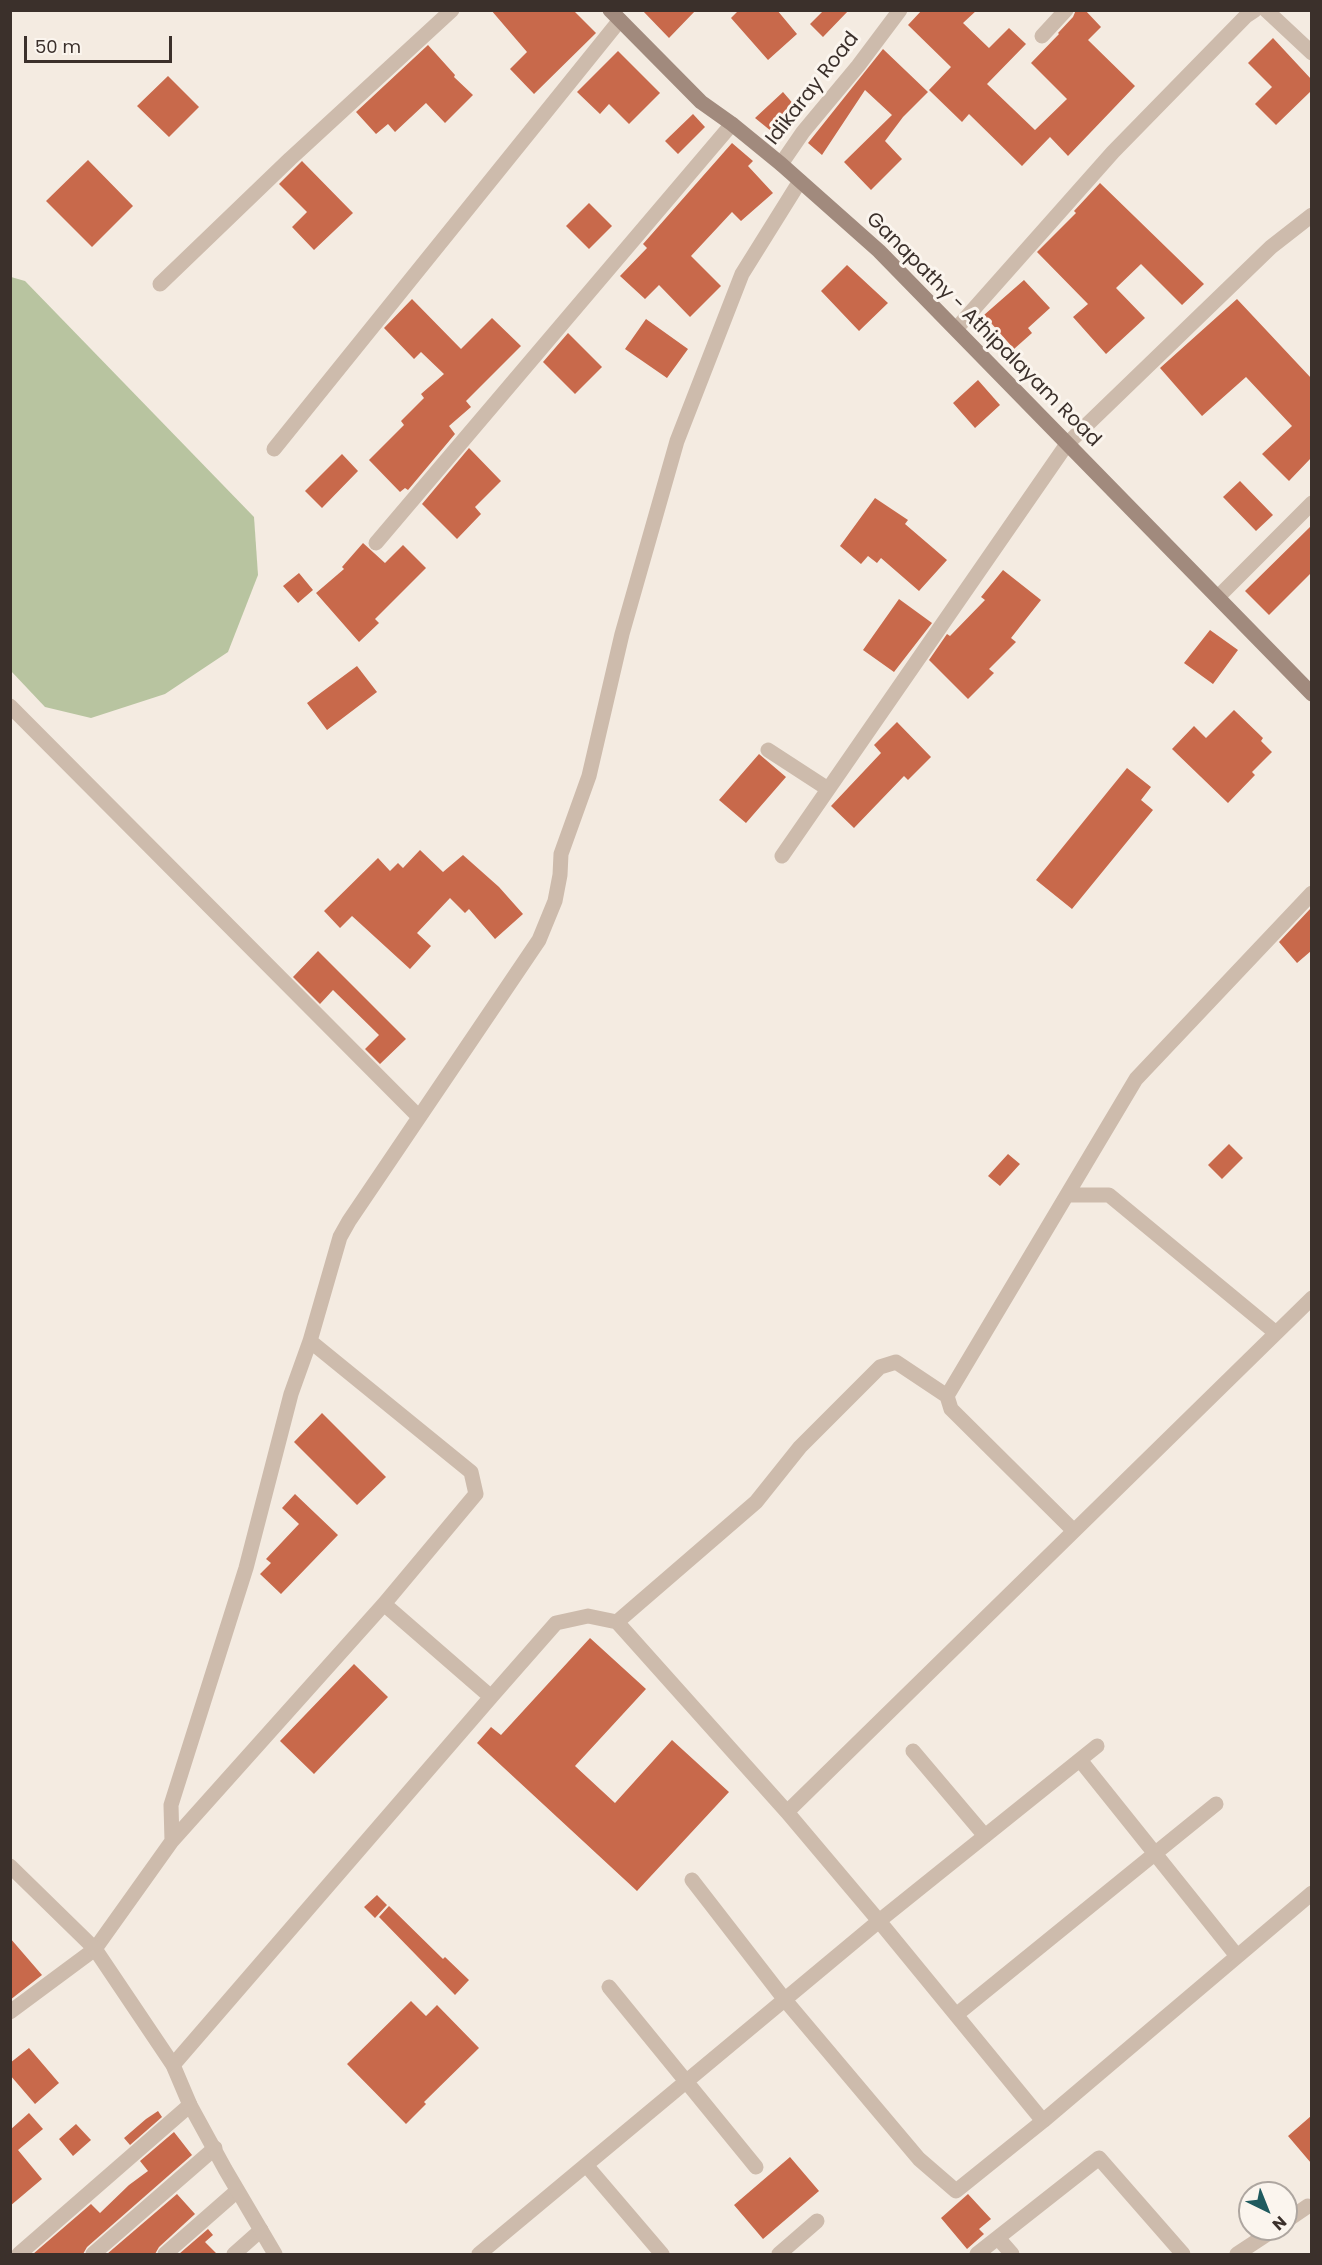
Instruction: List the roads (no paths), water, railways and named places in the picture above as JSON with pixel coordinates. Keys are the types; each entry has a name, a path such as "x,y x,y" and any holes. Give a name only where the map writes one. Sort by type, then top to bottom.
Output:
{"main road":[{"name":"Ganapathy - Athipalayam Road","path":"615,15 701,102 782,164 879,251 1311,694"}],"street":[{"path":"160,284 290,159 452,10"},
{"name":"Idikaray Road","path":"782,164 803,132 858,66 900,10"},
{"path":"1041,36 1066,10"},
{"path":"956,329 1113,152 1246,16 1255,10"},
{"path":"1266,10 1311,53"},
{"path":"274,449 615,15"},
{"path":"376,543 732,124"},
{"path":"172,1841 171,1805 246,1568 291,1394 310,1341 340,1237 539,940 555,900 561,854 589,776 622,634 677,441 742,274 800,181"},
{"path":"782,856 1067,444 1271,247 1311,215"},
{"path":"1218,597 1311,503"},
{"path":"10,706 419,1117"},
{"path":"768,750 828,789"},
{"path":"947,1396 1136,1078 1311,893"},
{"path":"1067,1195 1109,1195 1276,1333"},
{"path":"787,1812 1311,1298"},
{"path":"10,2012 95,1949 172,1841 384,1604 476,1494 471,1472 310,1341"},
{"path":"617,1622 756,1502 800,1447 880,1367 896,1362 947,1396 951,1409 1074,1531"},
{"path":"384,1604 491,1697"},
{"path":"173,2065 556,1623 588,1616 617,1622 787,1812 1043,2121"},
{"path":"479,2254 497,2249 586,2165 879,1921 1097,1746"},
{"path":"913,1750 985,1836"},
{"path":"1080,1760 1237,1956"},
{"path":"956,2015 1216,1804"},
{"path":"10,1866 95,1949 173,2065 190,2105 275,2254"},
{"path":"692,1880 785,2000 919,2159 956,2191 1043,2121 1311,1893"},
{"path":"609,1987 756,2167"},
{"path":"19,2254 190,2105"},
{"path":"93,2254 215,2148"},
{"path":"977,2254 1100,2158 1183,2254"},
{"path":"586,2165 662,2254"},
{"path":"165,2254 237,2191"},
{"path":"1298,2213 1308,2206"},
{"path":"779,2254 817,2222"},
{"path":"234,2254 261,2230"},
{"path":"998,2238 1012,2254"},
{"path":"1238,2254 1257,2241"}]}
